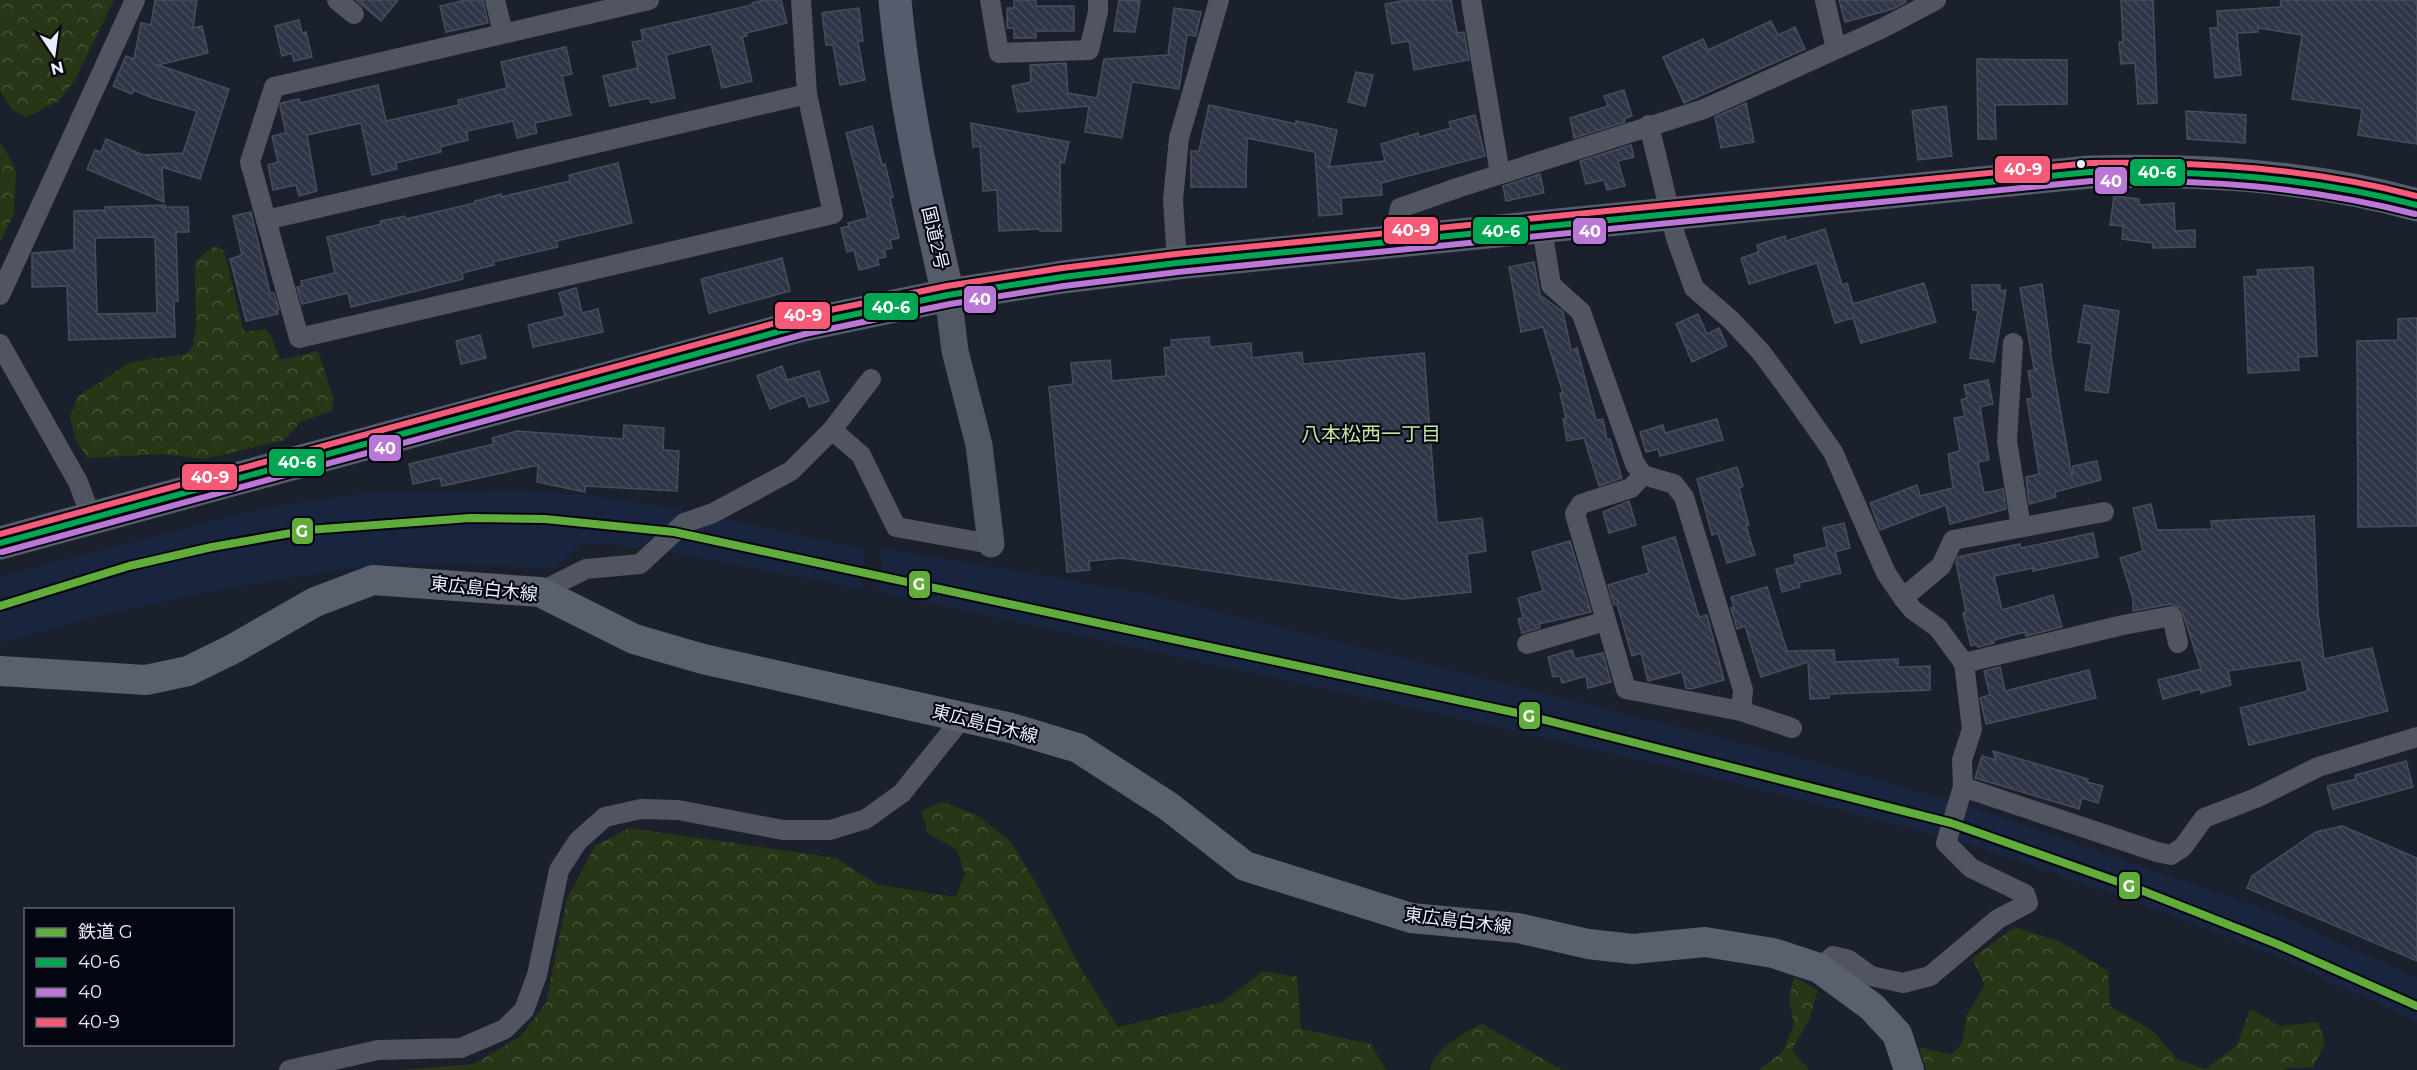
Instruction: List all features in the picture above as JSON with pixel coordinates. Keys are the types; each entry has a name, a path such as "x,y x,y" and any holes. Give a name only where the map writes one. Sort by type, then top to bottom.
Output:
{"highway":[{"name":"国道2号","path":"895,0 898,33 919,161 948,295 1177,263 2090,172 2154,170 2288,180 2346,189 2417,206"},
{"path":"0,543 803,325 948,295"}],"main road":[{"name":"東広島白木線","path":"0,671 146,680 188,671 231,650 315,602 373,580 540,592 634,639 703,659 963,717 1078,748 1168,806 1245,866 1411,918 1518,928 1588,944 1633,949 1705,942 1773,953 1819,968 1872,1007 1897,1034 1909,1070"}],"street":[{"path":"0,295 135,0"},
{"path":"337,0 354,14"},
{"path":"495,0 503,33"},
{"path":"649,0 274,87 250,162 299,338 833,214 807,94 801,0"},
{"path":"990,0 999,53 1089,50 1098,12 1098,0"},
{"path":"1177,263 1173,200 1179,138 1219,0"},
{"path":"1471,0 1500,174"},
{"path":"1825,0 1836,49"},
{"path":"1393,242 1400,208 1649,125 1704,109 1836,49 1936,0"},
{"path":"266,220 807,94"},
{"path":"1649,125 1669,214 1694,288 1731,320 1761,352 1833,452 1886,573 1913,610 1938,628 1964,663 1972,729 1962,760 1963,788 1946,843 1971,868 2025,894 2028,903 1998,919 1930,976 1904,983 1871,976 1849,960 1833,956 1819,968"},
{"path":"1542,228 1551,285 1581,312 1635,464 1643,475 1674,484 1684,498 1743,690 1741,711"},
{"path":"832,430 861,455 896,527 991,544 979,445 955,351 948,295"},
{"path":"2013,343 2007,441 2021,527"},
{"path":"0,344 78,482 92,519"},
{"path":"540,592 586,569 640,564 684,523 713,513 791,471 832,430 871,380"},
{"path":"1643,475 1631,488 1581,504 1575,514 1626,689 1741,711 1792,728"},
{"path":"1903,598 1941,566 1953,540 2104,512"},
{"path":"1964,663 2123,625 2172,616 2178,643"},
{"path":"1527,644 1606,621"},
{"path":"289,1070 378,1050 461,1048 505,1029 524,1010 537,975 559,870 578,841 605,817 641,809 678,810 783,830 830,830 866,819 902,793 963,717"},
{"path":"1963,788 2171,855 2183,848 2204,818 2256,798 2318,767 2417,737"}],"shaded area":[{"path":"516,490 585,495 678,509 865,549 862,589 673,553 618,545 581,544 556,568 409,563 351,568 213,591 90,618 0,643 0,576 268,507 357,494"},
{"path":"882,548 1144,593 1797,757 1966,805 2267,910 2417,978 2417,1022 2278,957 2131,900 1954,840 1696,773 1427,711 878,592"}],"green space":[{"path":"0,0 114,0 76,78 59,101 26,117 12,110 0,91"},
{"path":"0,144 16,171 14,213 0,243"},
{"path":"214,246 224,251 244,332 266,329 272,337 280,360 318,351 334,400 331,411 300,422 285,440 205,459 163,454 87,458 76,440 70,417 78,396 131,362 186,354 193,346 196,325 195,261"},
{"path":"942,802 977,815 1010,841 1036,883 1084,974 1118,1027 1222,1002 1263,971 1297,977 1301,1029 1371,1044 1386,1070 399,1070 474,1064 521,1036 546,1003 567,899 595,846 629,828 836,858 878,885 956,897 965,874 957,850 928,833 921,811"},
{"path":"2015,927 2059,941 2108,971 2110,1006 2153,1031 2178,1060 2206,1069 2237,1045 2250,1009 2280,1026 2318,1022 2325,1043 2313,1067 2284,1070 1926,1070 1919,1047 1952,1055 1962,1043 1967,1014 1985,985 1972,958"},
{"path":"1794,977 1818,990 1809,1020 1792,1050 1809,1070 1759,1070 1783,1051 1794,1024 1789,999"},
{"path":"1482,1024 1562,1070 1430,1070 1438,1054 1444,1048 1458,1037"}],"building":[{"path":"155,0 197,0 193,28 202,26 208,53 158,65 229,89 200,179 162,167 164,202 87,169 95,150 101,152 106,139 143,155 183,153 197,111 152,98 134,90 132,94 113,86 126,56 134,59 141,23 151,25"},
{"path":"356,0 398,0 381,21"},
{"path":"466,0 483,0 488,23 446,32 440,6"},
{"path":"781,0 787,23 746,33 747,36 742,37 752,81 722,88 711,44 666,55 675,98 651,103 649,98 610,106 603,76 638,68 632,42 643,40 641,30 752,5 752,3"},
{"path":"1014,0 1036,0 1036,6 1074,6 1074,31 1036,31 1036,38 1014,38 1014,28 1007,28 1007,8 1014,8"},
{"path":"1119,0 1140,1 1135,32 1114,31"},
{"path":"1407,0 1451,0 1457,33 1464,32 1469,60 1414,70 1409,41 1392,44 1385,4"},
{"path":"1839,0 1906,0 1906,2 1893,9 1845,22"},
{"path":"2121,0 2153,0 2157,103 2138,104 2135,63 2121,64 2119,42 2123,42"},
{"path":"2281,0 2417,0 2417,144 2358,135 2362,109 2292,99 2302,35 2258,28 2258,32 2237,33 2241,75 2215,78 2210,28 2218,28 2217,11 2280,7"},
{"path":"859,8 863,41 858,41 865,80 840,85 833,45 826,45 822,13"},
{"path":"1174,8 1201,12 1196,36 1187,35 1179,89 1132,82 1122,138 1085,132 1089,106 1018,112 1012,86 1031,82 1030,65 1066,63 1068,93 1097,98 1104,59 1168,55"},
{"path":"299,20 302,33 306,32 312,57 294,61 292,53 282,56 275,26"},
{"path":"1771,21 1778,35 1795,27 1805,49 1684,103 1663,57 1703,39 1708,50"},
{"path":"566,47 572,74 562,76 571,115 535,123 537,133 517,138 513,121 467,131 468,140 440,147 441,152 396,163 397,169 372,175 361,123 307,135 317,191 299,196 296,185 273,190 268,165 278,162 272,136 286,133 281,103 299,99 300,103 378,85 386,121 459,105 458,100 507,88 501,62"},
{"path":"1977,59 2067,60 2067,104 1995,105 1996,139 1978,139"},
{"path":"1356,72 1373,75 1365,106 1348,102"},
{"path":"1624,90 1632,116 1624,119 1625,122 1574,138 1570,118 1608,106 1604,96"},
{"path":"1746,103 1754,142 1721,148 1715,117"},
{"path":"1209,105 1296,124 1296,121 1337,130 1329,167 1385,161 1381,144 1418,133 1419,137 1451,128 1449,122 1475,115 1485,156 1381,183 1382,195 1341,198 1342,214 1319,216 1315,152 1247,138 1246,187 1191,187 1191,151 1199,151"},
{"path":"1946,106 1952,156 1918,160 1912,111"},
{"path":"2186,111 2246,115 2245,143 2187,139"},
{"path":"971,123 1069,142 1064,163 1060,162 1061,231 1040,231 1040,229 999,231 997,190 983,191 980,146 973,147"},
{"path":"872,126 893,197 890,198 899,238 890,240 892,248 884,250 886,257 877,259 879,265 859,270 854,250 847,252 841,228 849,226 848,223 868,218 846,133"},
{"path":"1631,145 1634,157 1618,161 1625,186 1607,190 1604,180 1586,184 1580,161"},
{"path":"618,163 632,223 556,241 558,247 493,262 494,265 462,273 463,279 396,296 351,307 348,293 302,304 297,287 302,286 301,281 335,273 327,237 381,224 380,221 405,216 406,219 475,203 475,201 501,194 501,197 570,181 569,175"},
{"path":"1540,174 1544,193 1506,201 1503,186"},
{"path":"2114,196 2139,199 2139,205 2174,203 2175,231 2195,230 2195,247 2153,248 2153,243 2122,239 2123,226 2110,225"},
{"path":"165,205 165,207 188,207 189,232 176,232 178,301 174,301 175,337 69,340 67,286 32,287 32,253 74,250 74,211 105,210 105,207","holes":["155,237 157,313 97,314 95,238"]},
{"path":"251,212 270,293 274,293 279,309 278,314 246,321 230,259 242,255 233,216"},
{"path":"1825,229 1842,285 1847,283 1853,304 1924,283 1936,322 1861,343 1853,318 1835,323 1817,263 1749,284 1741,258 1759,252 1757,245 1785,236 1786,241"},
{"path":"782,258 790,291 709,313 701,279"},
{"path":"1534,262 1540,295 1563,312 1571,350 1577,348 1596,420 1603,419 1607,440 1610,439 1622,478 1599,486 1584,438 1567,441 1563,419 1566,419 1560,393 1563,393 1543,327 1521,332 1509,267"},
{"path":"2313,267 2317,356 2298,357 2299,370 2248,373 2244,277 2258,276 2257,270"},
{"path":"2042,284 2050,351 2072,477 2073,466 2097,461 2101,480 2055,492 2056,497 2029,504 2026,477 2039,474 2027,399 2033,398 2028,371 2038,369 2034,368 2020,288"},
{"path":"1972,285 2000,285 2000,291 2006,290 1994,362 1970,358 1978,310 1973,310"},
{"path":"576,288 582,313 598,309 603,332 533,347 528,325 565,316 559,293"},
{"path":"2084,305 2119,311 2108,393 2085,390 2092,344 2078,342"},
{"path":"1698,314 1707,334 1719,328 1727,346 1692,362 1676,324"},
{"path":"2417,318 2417,526 2358,527 2357,341 2398,340 2398,319"},
{"path":"480,335 486,358 461,364 456,341"},
{"path":"1209,337 1210,347 1251,343 1252,358 1302,352 1303,364 1424,353 1437,523 1482,518 1486,551 1467,554 1471,592 1403,599 1122,558 1089,561 1090,570 1067,572 1049,387 1073,384 1071,363 1110,360 1112,381 1166,376 1164,348 1172,347 1171,340"},
{"path":"782,366 787,380 819,371 829,401 809,407 805,395 770,409 757,376"},
{"path":"1988,380 1993,404 1980,407 1989,460 1978,462 1984,493 2003,489 2006,509 1950,524 1946,505 1880,530 1870,503 1917,485 1920,496 1953,488 1948,454 1960,451 1954,418 1965,416 1961,400 1967,398 1964,385"},
{"path":"1717,419 1723,440 1660,456 1658,449 1646,452 1640,432 1663,425 1665,433"},
{"path":"624,425 664,428 663,450 679,451 677,491 585,486 585,492 537,482 538,465 442,486 440,478 413,484 409,464 494,444 492,438 517,431 623,439"},
{"path":"1737,467 1743,486 1739,488 1749,525 1746,526 1755,555 1727,563 1718,533 1712,535 1697,479"},
{"path":"1629,501 1636,525 1609,533 1603,512"},
{"path":"2151,504 2157,530 2212,529 2211,521 2314,516 2318,613 2324,659 2372,648 2388,711 2249,745 2240,708 2308,691 2301,660 2228,671 2231,685 2201,693 2200,689 2163,699 2158,680 2201,669 2181,608 2170,604 2133,611 2133,599 2120,558 2143,551 2133,508"},
{"path":"1844,523 1850,548 1835,552 1841,573 1799,583 1800,587 1782,592 1776,569 1796,564 1794,555 1827,547 1823,528"},
{"path":"2093,533 2098,557 2033,571 2033,568 1994,576 2002,610 2053,595 2062,627 2026,636 2025,632 1994,640 1994,643 1978,647 1977,644 1971,646 1963,613 1966,612 1956,562 1958,557 2020,544 2021,548"},
{"path":"1675,537 1699,617 1707,615 1724,680 1691,689 1686,688 1682,672 1648,681 1641,653 1632,656 1617,604 1614,605 1608,585 1649,573 1642,547"},
{"path":"1570,541 1591,612 1539,624 1540,628 1522,633 1518,619 1523,618 1518,598 1543,591 1532,552"},
{"path":"1767,587 1787,651 1834,650 1835,662 1898,659 1898,667 1930,666 1930,690 1829,694 1829,698 1810,699 1808,662 1761,677 1745,626 1737,629 1731,608 1734,607 1731,597"},
{"path":"1572,650 1575,659 1603,653 1611,682 1588,688 1586,676 1562,683 1560,676 1553,677 1548,657"},
{"path":"2000,667 2005,691 2089,670 2096,698 1986,724 1980,698 1990,695 1984,671"},
{"path":"1993,751 2088,779 2087,782 2103,786 2098,803 2082,798 2079,809 1975,778 1982,756 1996,760"},
{"path":"2406,761 2413,787 2333,809 2327,786 2356,779 2355,775"},
{"path":"2342,826 2417,858 2417,961 2247,888 2252,876 2316,832"}],"rail line":[{"name":"G","path":"0,606 129,566 212,547 308,530 470,518 545,519 674,532 1522,714 1951,823 2138,889 2277,944 2417,1006"}],"transit line":[{"name":"40-9","path":"0,534 801,316 947,286 1062,268 1176,254 2090,163 2173,163 2255,168 2336,179 2417,196"},
{"name":"40-6","path":"0,543 803,325 948,295 1063,277 1177,263 2090,172 2173,172 2255,177 2336,188 2417,205"},
{"name":"40","path":"2,552 805,334 950,304 1064,286 1178,272 2091,181 2173,181 2254,186 2335,197 2415,214"}],"district":[{"name":"八本松西一丁目","path":"1371,434"}]}
